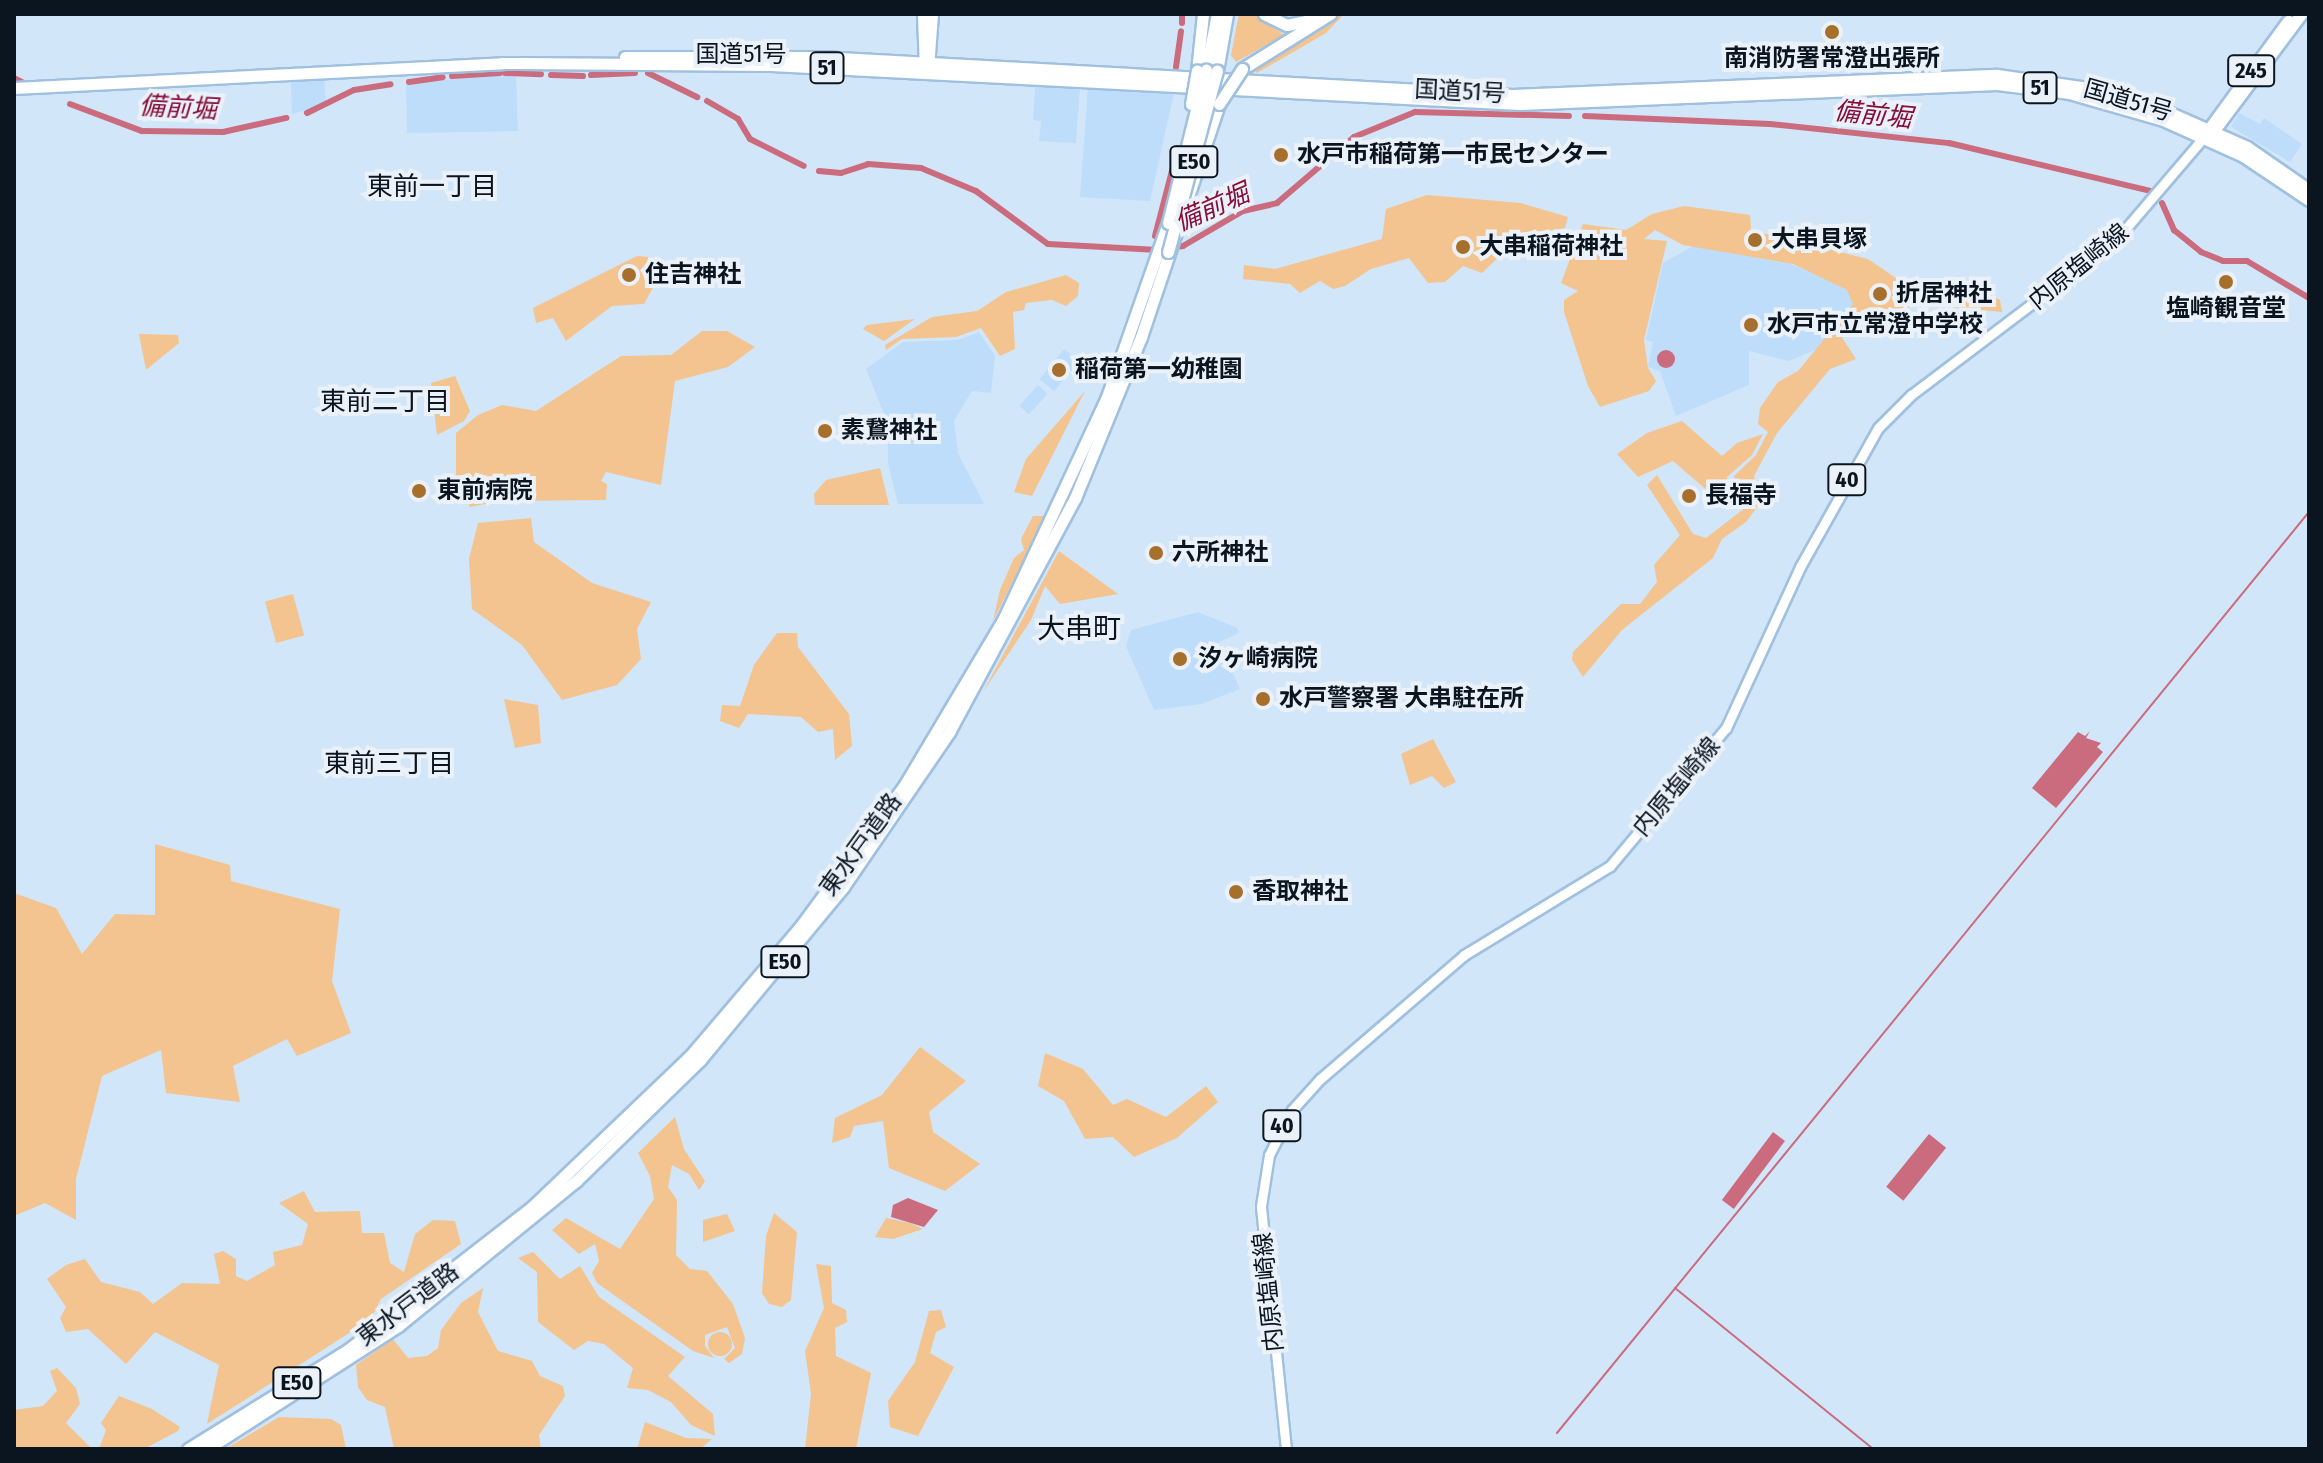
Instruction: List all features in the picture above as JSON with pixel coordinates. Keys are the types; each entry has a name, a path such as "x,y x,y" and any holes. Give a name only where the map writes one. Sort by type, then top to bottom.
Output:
{"highway":[{"path":"923,14 926,65"},
{"path":"926,65 932,14"},
{"path":"1203,14 1207,70"},
{"name":"東水戸道路","path":"1153,284 1168,252 1217,14"},
{"name":"東水戸道路","path":"198,1447 395,1322 501,1246 616,1144 773,975 860,865 949,732 1070,498 1136,335 1153,284 1207,70 1227,14"},
{"path":"1264,14 1296,26 1322,14"},
{"path":"1168,252 1216,110 1242,69 1330,14"},
{"name":"245","path":"2209,131 2293,14"},
{"name":"245","path":"2209,131 2301,14"},
{"name":"国道51号","path":"14,88 363,68 587,63 726,54 1512,95 1985,74 2095,89 2209,131 2309,190"},
{"name":"国道51号","path":"2209,131 2309,200"}],"main road":[{"name":"内原塩崎線","path":"1286,1449 1261,1206 1269,1155 1292,1110 1320,1079 1464,955 1610,866 1726,728 1800,567 1878,428 1911,395 2116,240 2209,131"}],"shaded area":[{"path":"1239,14 1256,14 1284,35 1236,62 1231,55"},
{"path":"1337,14 1344,14 1326,33 1257,73 1251,66 1318,32"},
{"path":"476,76 516,76 518,131 407,133 406,85"},
{"path":"324,78 326,105 292,114 291,81"},
{"path":"1035,85 1080,88 1076,143 1039,141 1041,121 1033,120"},
{"path":"1088,87 1174,93 1150,201 1080,197"},
{"path":"2239,113 2260,124 2264,118 2302,144 2290,162 2231,127"},
{"path":"1427,195 1521,203 1568,217 1565,228 1542,232 1526,248 1509,247 1482,273 1463,266 1445,282 1428,283 1409,258 1371,269 1345,286 1333,289 1320,281 1300,293 1290,284 1243,279 1244,265 1275,269 1382,239 1386,209"},
{"path":"1684,206 1750,215 1751,230 1868,259 1909,287 1979,289 2000,300 2002,312 1921,304 1890,313 1862,312 1841,336 1856,359 1830,369 1777,433 1754,476 1761,502 1746,522 1722,539 1713,558 1622,630 1583,677 1572,660 1573,652 1621,604 1640,604 1657,582 1654,565 1680,535 1647,485 1657,475 1693,534 1706,538 1745,508 1734,476 1756,455 1768,432 1758,424 1760,408 1778,382 1798,371 1853,304 1847,290 1793,264 1683,245 1655,230 1644,239 1667,241 1644,340 1648,368 1656,381 1649,391 1600,407 1588,386 1564,312 1564,300 1578,291 1561,283 1583,224 1626,230 1652,214"},
{"name":"水戸市立常澄中学校","path":"1693,246 1791,264 1842,286 1867,305 1843,338 1789,361 1749,351 1749,385 1676,416 1660,371 1648,367 1653,342 1646,340 1663,263"},
{"path":"637,256 651,257 664,268 644,304 612,306 566,341 553,318 536,323 533,308"},
{"path":"1066,275 1079,283 1078,296 1066,306 1052,300 1026,303 1024,310 1013,312 1015,349 1000,356 981,328 956,337 902,339 886,350 885,345 932,317 977,311 1006,292"},
{"path":"915,319 884,341 863,329 867,325"},
{"path":"702,331 727,331 755,347 728,367 675,381 661,485 606,472 601,481 607,484 606,500 500,501 470,507 456,479 456,433 478,415 502,405 536,411 621,356 671,355"},
{"path":"979,332 995,356 991,393 972,391 954,421 958,453 984,504 898,504 888,463 888,424 866,369 903,342 958,340"},
{"path":"139,334 178,335 179,343 146,370"},
{"name":"稲荷第一幼稚園","path":"1064,349 1079,361 1054,391 1039,379"},
{"path":"1666,350 1675,359 1666,368 1657,359"},
{"path":"455,376 470,411 464,421 437,435 431,383"},
{"path":"1038,385 1048,394 1029,415 1019,406"},
{"path":"1085,391 1032,496 1014,492 1026,459"},
{"path":"1682,421 1722,456 1737,443 1763,434 1752,455 1727,477 1728,493 1717,499 1673,461 1638,477 1617,454 1647,433"},
{"path":"880,468 889,505 815,505 814,494 826,480"},
{"path":"1033,516 1046,516 993,621 1000,590 1014,558 1024,550 1021,539"},
{"path":"531,518 534,542 592,583 651,602 637,629 641,659 617,685 562,700 522,645 472,609 469,559 478,523"},
{"path":"1059,551 1118,594 1060,604 1045,586 1031,620 983,692"},
{"path":"293,594 304,636 276,643 265,602"},
{"name":"汐ヶ崎病院","path":"1198,612 1237,628 1239,633 1219,642 1240,689 1201,704 1154,710 1126,646 1131,630"},
{"path":"777,633 797,633 798,647 849,714 852,746 835,760 833,729 818,732 801,717 748,714 739,728 720,721 722,705 740,706 754,665"},
{"path":"504,699 538,705 541,743 515,748"},
{"path":"2090,731 2086,738 2101,743 2097,747 2103,752 2056,808 2032,788 2078,732 2085,736"},
{"path":"1433,739 1456,782 1444,788 1432,776 1410,785 1401,754"},
{"path":"155,844 230,865 231,881 340,909 332,981 351,1033 297,1056 287,1039 233,1066 240,1102 166,1093 161,1050 102,1076 76,1179 76,1220 45,1203 14,1216 14,893 56,908 82,954 115,914 155,915"},
{"path":"920,1047 966,1081 929,1112 933,1132 980,1164 945,1191 889,1168 883,1121 854,1126 850,1137 832,1143 835,1118 882,1095"},
{"path":"1045,1053 1083,1069 1113,1105 1127,1099 1166,1117 1206,1086 1218,1102 1177,1138 1134,1157 1113,1137 1085,1139 1064,1101 1038,1086"},
{"path":"675,1117 684,1149 705,1181 699,1190 689,1174 672,1165 668,1187 677,1200 676,1255 690,1269 707,1271 733,1304 745,1338 742,1354 729,1363 724,1359 735,1348 727,1327 705,1335 705,1346 714,1358 693,1351 597,1283 592,1273 599,1261 595,1244 579,1254 552,1230 566,1218 620,1249 654,1199 650,1176 638,1153"},
{"path":"1773,1132 1785,1141 1734,1209 1722,1200"},
{"path":"1929,1134 1946,1148 1903,1201 1886,1187"},
{"path":"304,1191 315,1212 360,1211 362,1233 384,1233 390,1263 404,1272 415,1234 433,1220 455,1221 461,1244 381,1299 371,1319 207,1424 219,1365 155,1332 126,1364 88,1329 66,1332 60,1318 66,1307 47,1279 66,1265 85,1259 101,1282 140,1292 153,1304 182,1283 220,1284 214,1254 223,1251 236,1259 236,1276 247,1281 275,1265 273,1252 302,1245 308,1224 279,1203"},
{"path":"908,1198 938,1210 924,1227 891,1217 893,1205"},
{"path":"774,1213 797,1232 791,1300 782,1307 769,1304 762,1293 766,1236"},
{"path":"727,1214 735,1231 703,1242 703,1220"},
{"path":"886,1218 923,1229 893,1239 875,1237"},
{"path":"533,1252 560,1279 580,1266 599,1297 685,1357 668,1376 713,1414 715,1436 691,1425 671,1402 648,1390 627,1388 633,1368 604,1344 588,1341 574,1350 538,1322 537,1272 518,1258"},
{"path":"816,1264 831,1266 832,1303 846,1310 847,1322 835,1328 836,1356 871,1373 856,1449 805,1449 811,1394 805,1351 824,1308"},
{"path":"483,1288 478,1312 498,1351 532,1361 540,1376 563,1386 565,1396 539,1435 541,1449 394,1449 385,1407 367,1400 358,1387 356,1365 393,1339 408,1358 427,1356 438,1348 441,1330 461,1303"},
{"path":"941,1310 946,1327 936,1332 930,1353 954,1367 918,1436 890,1427 888,1401 915,1362 929,1311"},
{"path":"720,1332 728,1336 732,1344 728,1352 720,1356 712,1352 708,1344 712,1336"},
{"path":"57,1368 76,1388 80,1404 66,1423 92,1449 14,1449 14,1410 43,1406 57,1391 50,1371"},
{"path":"119,1396 152,1409 180,1427 178,1431 144,1449 99,1449 106,1430 101,1423"},
{"path":"279,1417 331,1419 341,1425 346,1449 225,1449"},
{"path":"645,1422 686,1438 712,1439 700,1449 637,1449"}],"waterway":[{"path":"1182,14 1182,23"},
{"path":"1176,67 1181,31"},
{"name":"備前堀","path":"452,76 500,73"},
{"name":"備前堀","path":"505,73 541,74"},
{"name":"備前堀","path":"591,75 635,73"},
{"name":"備前堀","path":"648,73 697,97"},
{"name":"備前堀","path":"551,75 583,76"},
{"name":"備前堀","path":"409,82 443,77"},
{"name":"備前堀","path":"14,78 22,82"},
{"name":"備前堀","path":"307,113 354,90 391,84"},
{"name":"備前堀","path":"707,101 738,119 750,139 804,166"},
{"name":"備前堀","path":"70,104 142,131 223,132 286,118"},
{"name":"備前堀","path":"1169,248 1183,246 1243,211 1277,203 1354,137 1415,112 1569,116"},
{"name":"備前堀","path":"1585,116 1770,124 1949,143 2151,191"},
{"path":"1155,236 1178,148"},
{"name":"備前堀","path":"819,171 841,173 868,164 921,168 976,191 1048,244 1158,250"},
{"name":"備前堀","path":"2162,203 2174,230 2201,252 2223,261 2247,261 2309,298"},
{"path":"1557,1433 2309,512"},
{"path":"1675,1288 1873,1449"}],"place":[{"name":"南消防署常澄出張所","path":"1832,32"},
{"name":"水戸市稲荷第一市民センター","path":"1281,155"},
{"name":"大串貝塚","path":"1755,240"},
{"name":"大串稲荷神社","path":"1463,247"},
{"name":"住吉神社","path":"629,275"},
{"name":"塩崎観音堂","path":"2226,282"},
{"name":"折居神社","path":"1880,294"},
{"name":"水戸市立常澄中学校","path":"1751,325"},
{"name":"稲荷第一幼稚園","path":"1059,370"},
{"name":"素鵞神社","path":"825,431"},
{"name":"東前病院","path":"419,491"},
{"name":"長福寺","path":"1689,496"},
{"name":"六所神社","path":"1156,553"},
{"name":"汐ヶ崎病院","path":"1180,659"},
{"name":"水戸警察署 大串駐在所","path":"1263,699"},
{"name":"香取神社","path":"1236,892"}],"district":[{"name":"東前一丁目","path":"432,187"},
{"name":"東前二丁目","path":"385,402"},
{"name":"大串町","path":"1079,629"},
{"name":"東前三丁目","path":"389,764"}]}
